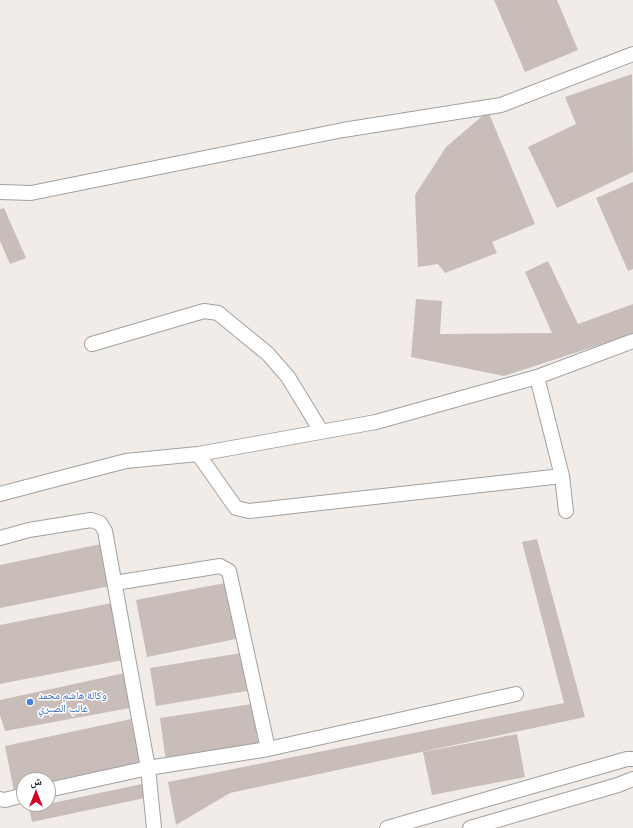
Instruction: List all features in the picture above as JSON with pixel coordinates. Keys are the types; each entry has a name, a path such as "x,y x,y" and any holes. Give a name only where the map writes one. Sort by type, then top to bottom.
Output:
{"street":[{"path":"0,192 31,193 343,130 502,105 633,54"},
{"path":"92,344 204,311 218,313 268,354 288,377 321,431"},
{"path":"0,494 126,461 198,454 376,422 537,377 633,341"},
{"path":"537,377 562,476 566,511"},
{"path":"198,454 236,508 249,511 562,476"},
{"path":"0,538 29,530 91,520 100,524 105,531 148,768 154,828"},
{"path":"115,583 220,566 229,571 268,750"},
{"path":"56,788 148,768 268,750 516,694"},
{"path":"388,828 613,762 633,759"},
{"path":"470,828 618,785 633,779"},
{"path":"0,799 5,800 16,797"}],"building":[{"path":"494,0 557,0 578,50 525,72"},
{"path":"632,74 633,172 557,208 528,147 576,124 565,97"},
{"path":"488,111 535,224 492,242 497,253 445,273 438,264 418,267 415,195 446,147"},
{"path":"633,182 633,269 628,271 596,198"},
{"path":"4,208 26,258 10,264 0,241 0,209"},
{"path":"548,261 578,324 633,304 633,334 504,376 411,357 416,299 442,301 440,334 552,333 525,272"},
{"path":"537,539 585,717 230,793 176,825 168,782 564,703 522,542"},
{"path":"101,544 110,586 0,608 0,565"},
{"path":"225,583 236,639 147,657 136,600"},
{"path":"112,603 123,660 0,684 0,625"},
{"path":"241,653 247,691 156,706 150,668"},
{"path":"125,673 130,708 5,731 0,715 0,700"},
{"path":"252,704 259,748 166,762 160,718"},
{"path":"131,719 141,763 56,782 56,772 16,772 16,791 14,791 5,746"},
{"path":"517,734 525,777 432,795 423,752"},
{"path":"142,784 145,798 32,822 30,812 56,812 56,802"}],"place":[{"name":"وكالة هاشم محمد غالب الصبري","path":"30,702"}]}
